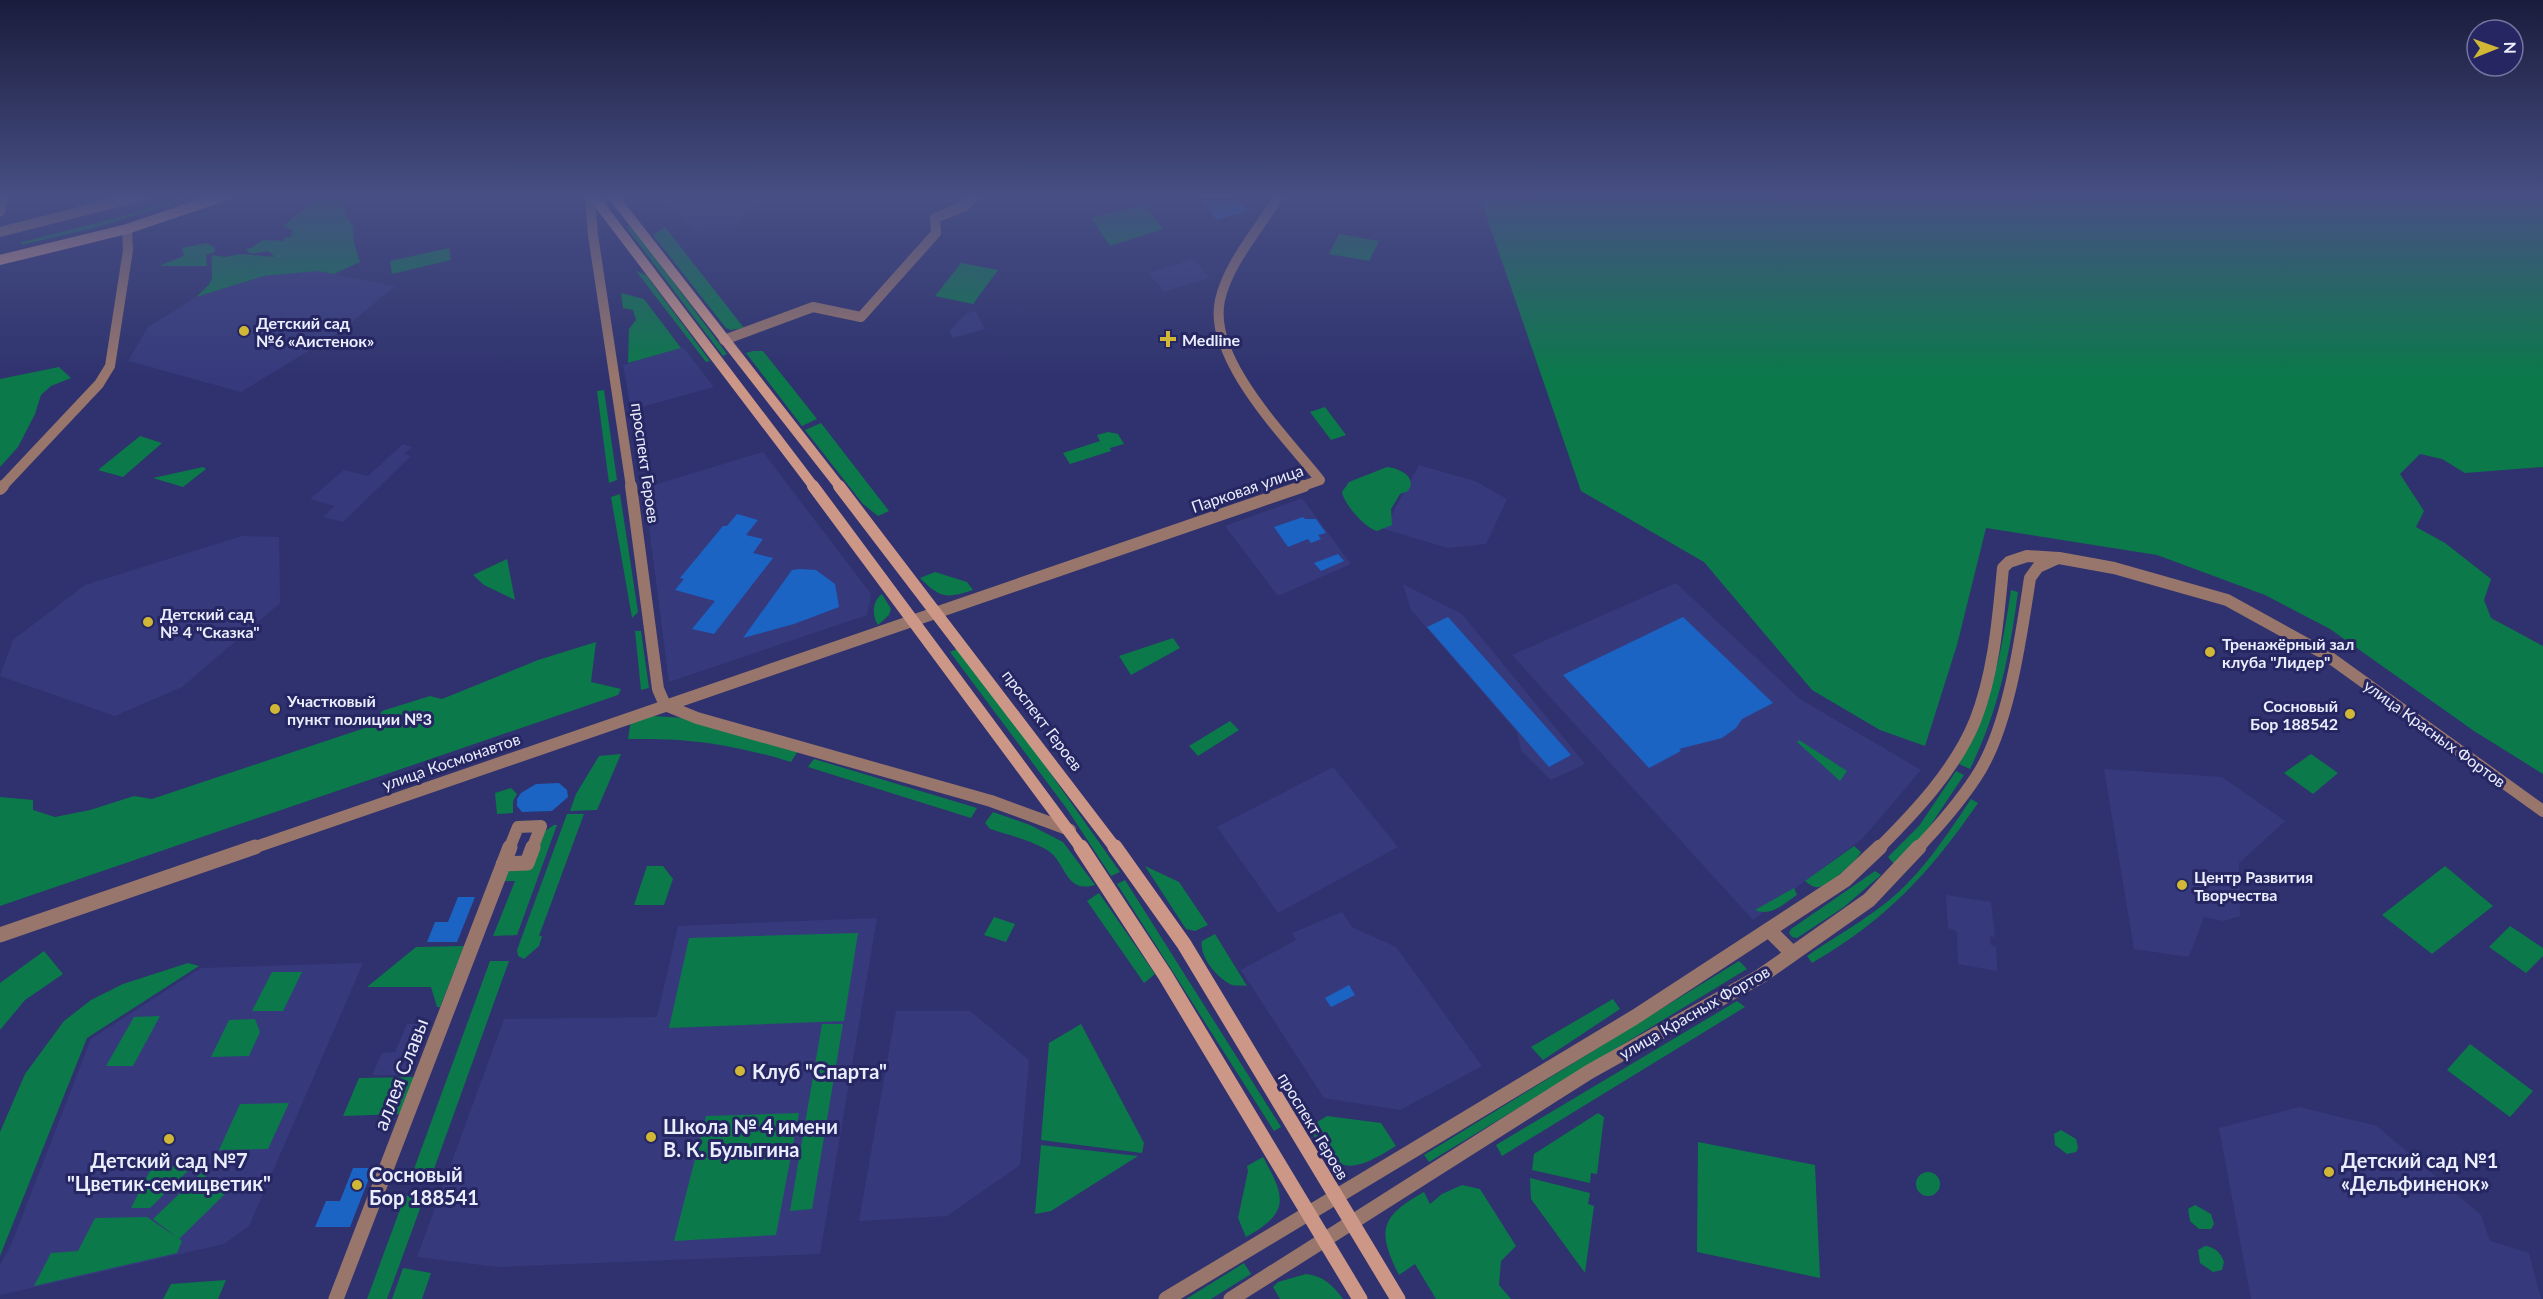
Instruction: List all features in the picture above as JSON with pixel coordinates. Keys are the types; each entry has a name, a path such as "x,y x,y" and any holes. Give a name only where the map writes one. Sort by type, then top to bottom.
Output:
{"main road":[{"name":"проспект Героев","path":"637,257 1070,830 1165,975 1309,1210 1360,1299"},
{"name":"проспект Героев","path":"660,257 939,612 1043,749 1184,944 1398,1299"}],"street":[{"path":"0,489 99,384 110,366 127,257"},
{"name":"проспект Героев","path":"597,257 617,383 658,689 665,705"},
{"path":"724,340 813,307 861,316 915,257"},
{"name":"Парковая улица","path":"939,612 1320,480 1245,384 1229,357 1219,329 1217,315 1223,293 1244,257"},
{"name":"улица Красных Фортов","path":"1335,1195 1635,1017 1845,880 1876,853 1950,764 1974,723 1994,652 2003,568 2009,562 2027,556 2059,558 2115,568 2227,600 2325,654 2543,811"},
{"name":"улица Красных Фортов","path":"1231,1299 1589,1072 1761,976 1839,922 1883,886 1933,832 1977,776 1996,733 2017,662 2030,578 2038,567 2059,558"},
{"name":"улица Космонавтов","path":"0,935 939,612"},
{"path":"665,705 697,718 991,801 1070,830"},
{"name":"аллея Славы","path":"336,1299 503,864"},
{"path":"1769,930 1792,953"},
{"path":"1166,1299 1335,1195"}],"shaded area":[{"path":"1194,259 1210,278 1164,292 1148,273"},
{"name":"Детский сад №6 «Аистенок»","path":"318,271 395,286 340,332 241,392 128,361 148,327 196,297 264,276"},
{"path":"975,311 985,329 953,338 949,331 966,314"},
{"path":"683,347 714,387 631,410 623,365"},
{"path":"403,444 412,447 404,454 411,456 343,522 323,517 335,506 310,499 344,470 368,476"},
{"path":"763,452 871,594 867,615 669,682 644,488"},
{"path":"1419,465 1475,481 1507,499 1486,544 1448,548 1384,529"},
{"path":"1302,498 1351,564 1278,596 1225,526"},
{"name":"Детский сад № 4 \"Сказка\"","path":"242,536 279,537 280,603 182,687 115,716 0,676 13,640 85,585"},
{"path":"1676,583 1800,699 1921,770 1863,838 1753,920 1512,655"},
{"path":"1403,584 1462,614 1585,764 1551,780 1521,750 1517,732 1411,610"},
{"path":"1333,767 1398,847 1278,913 1217,827"},
{"name":"Центр Развития Творчества","path":"2104,769 2222,777 2285,821 2239,863 2240,916 2223,921 2204,917 2189,957 2134,949"},
{"path":"1946,895 1991,902 1995,937 1990,936 1991,945 1996,947 1997,971 1958,964 1957,931 1948,928"},
{"path":"1342,912 1352,927 1396,947 1482,1066 1400,1110 1324,1098 1241,970 1296,940 1292,933"},
{"name":"Школа № 4 имени В. К. Булыгина","path":"877,918 820,1254 498,1267 417,1257 504,1019 657,1017 678,926"},
{"name":"Детский сад №7 \"Цветик-семицветик\"","path":"363,963 249,1226 224,1244 0,1295 0,1265 11,1245 91,1039 201,968"},
{"path":"896,1011 970,1011 1029,1060 1020,1165 947,1216 859,1221"},
{"path":"407,1024 425,1024 405,1075 372,1075 382,1053 395,1052"},
{"name":"Детский сад №1 «Дельфиненок»","path":"2299,1107 2377,1126 2481,1215 2490,1241 2529,1253 2541,1299 2251,1299 2219,1128"}],"green space":[{"path":"182,257 206,257 207,266 159,266"},
{"path":"212,257 358,257 360,262 334,274 318,271 264,276 196,297 211,281"},
{"path":"410,257 450,257 451,260 392,274 390,261"},
{"path":"648,257 655,257 727,354 723,356"},
{"path":"670,257 688,257 744,328 731,330 726,328"},
{"path":"1344,257 1371,257 1369,261"},
{"path":"1500,257 2543,257 2543,467 2465,473 2442,459 2420,454 2400,474 2424,511 2416,527 2445,543 2491,579 2484,600 2491,618 2543,646 2543,774 2474,731 2330,629 2265,595 2157,555 1986,528 1957,645 1925,746 1880,730 1812,690 1704,562 1581,491"},
{"path":"961,263 998,270 973,304 935,296"},
{"path":"636,271 646,275 710,361 706,362"},
{"path":"621,293 644,299 681,348 628,363 629,329 636,320 633,310 623,308"},
{"path":"763,351 817,419 802,426 746,353"},
{"path":"59,367 71,378 51,386 41,395 35,414 18,447 0,467 0,379"},
{"path":"604,390 617,480 609,483 597,391"},
{"path":"1325,407 1346,435 1331,440 1310,412"},
{"path":"821,423 889,511 878,516 863,504 805,430"},
{"path":"1108,432 1118,434 1124,444 1110,448 1111,451 1070,464 1063,453 1100,441 1097,435"},
{"path":"140,436 162,443 123,477 98,470"},
{"path":"203,467 206,469 183,487 153,478"},
{"path":"1387,467 1406,474 1411,481 1408,491 1400,494 1391,509 1392,525 1377,531 1356,515 1342,492 1349,482"},
{"path":"620,494 638,612 632,618 611,497"},
{"path":"507,559 515,600 484,585 473,575"},
{"path":"935,572 967,582 973,590 956,595 938,593 920,578"},
{"path":"2011,590 2018,592 2002,683 1970,769 1959,764 1979,721 1993,680"},
{"path":"882,594 891,609 889,615 878,625 874,609 876,601"},
{"path":"635,631 641,631 649,688 641,690"},
{"path":"1173,638 1180,648 1131,675 1119,656"},
{"path":"596,642 591,682 621,689 618,695 0,906 0,797 33,800 33,810 55,817 90,810 134,796 152,799 374,725 382,711 430,696 442,699 538,660"},
{"path":"957,649 1029,743 1120,872 1111,876 1067,809 950,652"},
{"path":"652,716 685,718 799,749 791,762 711,743 628,739 631,720"},
{"path":"1230,721 1239,730 1198,756 1189,746"},
{"path":"1799,740 1847,771 1840,781 1797,742"},
{"path":"621,754 597,810 570,811 576,794 599,756"},
{"path":"2311,754 2338,773 2313,794 2284,773"},
{"path":"814,759 977,808 971,818 808,767"},
{"path":"1956,771 1964,775 1926,832 1895,865 1888,857 1919,826"},
{"path":"511,788 517,794 513,801 513,813 497,814 495,793"},
{"path":"1971,799 1978,803 1942,852 1905,893 1863,929 1812,963 1807,956 1858,923 1911,880 1933,854"},
{"path":"993,812 1030,825 1063,842 1095,885 1085,887 1071,881 1054,855 1041,846 990,829 985,823"},
{"path":"567,814 584,814 539,936 542,936 539,946 524,959 518,956 517,950"},
{"path":"557,825 517,935 493,936 515,881 499,881 504,866 529,865 542,833"},
{"path":"1854,846 1861,852 1836,877 1819,887 1805,881"},
{"path":"647,866 663,866 673,879 664,905 634,905"},
{"path":"1145,866 1179,882 1208,925 1195,931 1186,929"},
{"path":"2445,866 2493,906 2432,954 2382,915"},
{"path":"1875,871 1881,875 1844,907 1797,938 1792,937 1789,933 1791,929"},
{"path":"1125,880 1281,1127 1274,1131 1117,884"},
{"path":"1794,888 1797,895 1772,911 1755,910"},
{"path":"1099,893 1155,974 1144,983 1087,901"},
{"path":"994,917 1015,924 1006,942 984,935"},
{"path":"2510,926 2543,948 2543,956 2526,973 2489,947"},
{"path":"858,933 844,1021 669,1028 689,938"},
{"path":"1215,934 1247,986 1232,985 1227,982 1206,960 1202,941"},
{"path":"464,946 440,1007 437,1007 431,987 367,987 416,947"},
{"path":"44,951 63,974 25,1000 0,1030 0,983"},
{"path":"490,961 509,961 434,1169 414,1169"},
{"path":"1739,961 1747,969 1429,1162 1424,1155"},
{"path":"188,963 199,966 87,1038 0,1256 0,1132 25,1074 64,1021 91,1000 123,984"},
{"path":"272,972 302,972 283,1011 252,1011"},
{"path":"1613,999 1620,1009 1543,1060 1531,1047"},
{"path":"1737,1001 1745,1007 1502,1156 1496,1145"},
{"path":"160,1016 133,1066 106,1066 134,1017"},
{"path":"255,1019 260,1032 249,1056 211,1057 229,1020"},
{"path":"822,1024 843,1024 812,1209 790,1211"},
{"path":"1081,1024 1144,1143 1142,1153 1041,1140 1049,1043"},
{"path":"2470,1044 2533,1091 2510,1117 2447,1070"},
{"path":"415,1077 401,1114 343,1116 359,1078"},
{"path":"289,1103 268,1149 219,1150 240,1104"},
{"path":"799,1113 776,1235 674,1241 706,1116"},
{"path":"1598,1113 1604,1117 1597,1174 1591,1173 1590,1183 1532,1170 1534,1154"},
{"path":"1327,1116 1381,1123 1396,1146 1356,1165 1337,1162 1328,1155 1309,1127"},
{"path":"2061,1130 2076,1139 2078,1148 2076,1152 2067,1154 2055,1145 2054,1134"},
{"path":"1698,1142 1815,1165 1820,1278 1697,1252"},
{"path":"1041,1145 1138,1156 1051,1211 1035,1214"},
{"path":"1263,1157 1276,1183 1280,1203 1271,1220 1246,1237 1238,1218 1248,1171 1247,1166"},
{"path":"193,1166 150,1208 131,1208 152,1167"},
{"path":"1928,1172 1937,1175 1940,1184 1937,1193 1928,1196 1919,1193 1916,1184 1919,1175"},
{"path":"201,1173 227,1192 179,1239 153,1219"},
{"path":"1530,1178 1590,1193 1588,1204 1594,1206 1585,1273 1531,1199"},
{"path":"1462,1185 1480,1189 1516,1246 1501,1261 1499,1285 1511,1299 1436,1299 1415,1264 1399,1275 1392,1259 1385,1235 1391,1217 1424,1192 1430,1204 1442,1194"},
{"path":"425,1195 387,1299 367,1299 405,1196"},
{"path":"2195,1205 2211,1214 2214,1224 2211,1229 2199,1229 2190,1221 2188,1209"},
{"path":"147,1217 182,1241 177,1253 34,1286 51,1253 78,1251 95,1218"},
{"path":"2205,1246 2215,1249 2221,1256 2224,1262 2222,1270 2213,1272 2200,1263 2198,1250"},
{"path":"1244,1263 1251,1274 1211,1299 1186,1299"},
{"path":"403,1268 431,1273 422,1299 392,1299"},
{"path":"1306,1274 1327,1282 1343,1299 1280,1299 1273,1287 1278,1282"},
{"path":"226,1280 218,1299 163,1299 171,1284"}],"building":[{"path":"737,514 758,520 746,535 763,539 753,553 773,558 714,634 692,629 715,601 675,590 684,579 680,578 723,526 727,526"},
{"path":"1303,517 1316,519 1326,533 1318,535 1321,539 1311,543 1308,539 1288,547 1274,527"},
{"path":"1338,554 1344,561 1321,571 1314,563"},
{"path":"792,570 816,570 835,584 839,607 794,624 743,638"},
{"path":"1448,617 1571,755 1549,767 1427,627"},
{"path":"1683,617 1773,703 1742,719 1736,728 1722,738 1679,749 1681,751 1649,768 1563,675"},
{"path":"559,783 567,790 568,797 552,811 522,812 517,806 517,799 521,793 536,784"},
{"path":"458,897 475,897 457,942 427,942 435,922 448,922"},
{"path":"1349,985 1355,995 1331,1007 1325,998"},
{"name":"Сосновый Бор 188541","path":"353,1168 373,1168 350,1227 315,1227 326,1201 340,1201"}],"place":[{"name":"Детский сад №6 «Аистенок»","path":"244,331"},
{"name":"Medline","path":"1168,339"},
{"name":"Детский сад № 4 \"Сказка\"","path":"148,622"},
{"name":"Тренажёрный зал клуба \"Лидер\"","path":"2210,652"},
{"name":"Участковый пункт полиции №3","path":"275,709"},
{"name":"Сосновый Бор 188542","path":"2350,714"},
{"name":"Центр Развития Творчества","path":"2182,885"},
{"name":"Клуб \"Спарта\"","path":"740,1071"},
{"name":"Школа № 4 имени В. К. Булыгина","path":"651,1137"},
{"name":"Детский сад №7 \"Цветик-семицветик\"","path":"169,1139"},
{"name":"Детский сад №1 «Дельфиненок»","path":"2329,1172"},
{"name":"Сосновый Бор 188541","path":"357,1185"}]}
